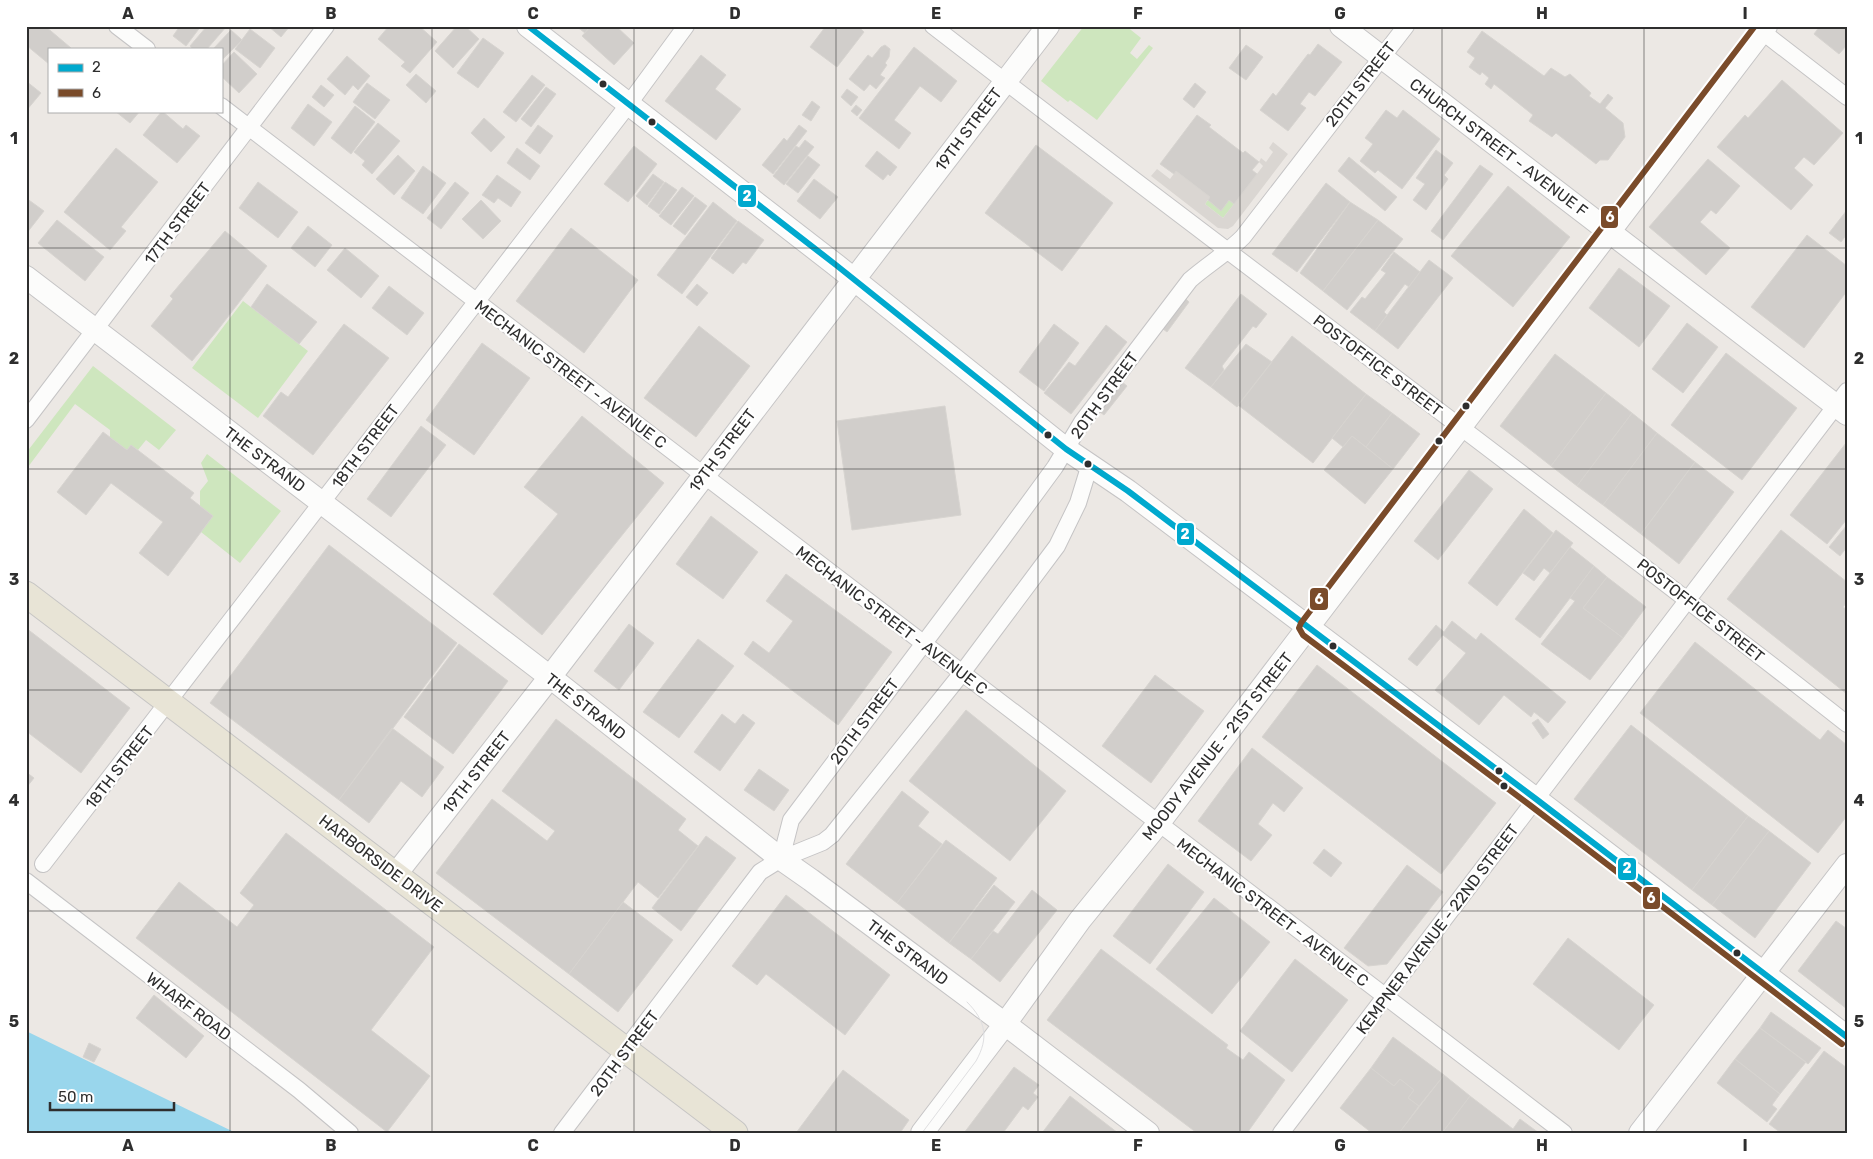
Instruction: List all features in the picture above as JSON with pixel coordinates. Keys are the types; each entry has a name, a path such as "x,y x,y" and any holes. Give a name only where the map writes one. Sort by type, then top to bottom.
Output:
{"main road":[{"name":"HARBORSIDE DRIVE","path":"26,594 736,1133"}],"street":[{"path":"117,26 146,48"},
{"name":"17TH STREET","path":"26,420 326,26"},
{"path":"528,26 854,279 1066,449 1090,464 1536,799 1847,1037"},
{"name":"18TH STREET","path":"43,864 628,105 686,26"},
{"name":"POSTOFFICE STREET","path":"933,26 1228,252 1689,600 1847,724"},
{"name":"19TH STREET","path":"396,874 550,677 1004,81 1048,26"},
{"name":"CHURCH STREET - AVENUE F","path":"1341,26 1609,232 1843,404"},
{"name":"20TH STREET","path":"781,859 791,820 1055,468 1082,422 1190,280 1204,267 1228,252 1243,237 1406,26"},
{"path":"1761,28 1847,97"},
{"name":"MOODY AVENUE - 21ST STREET","path":"922,1133 1005,1024 1080,920 1158,824 1308,628 1609,232 1761,28"},
{"name":"MECHANIC STREET - AVENUE C","path":"222,107 1564,1133"},
{"name":"THE STRAND","path":"26,277 550,677 781,859 1005,1024 1148,1133"},
{"name":"KEMPNER AVENUE - 22ND STREET","path":"1281,1133 1689,600 1843,404"},
{"name":"20TH STREET","path":"562,1133 760,872 781,859 823,842 832,834 962,673 1057,546 1078,503 1090,464"},
{"path":"1640,1133 1847,865"},
{"name":"WHARF ROAD","path":"26,881 299,1090 350,1133"}],"green space":[{"path":"1084,26 1126,26 1141,38 1130,53 1137,59 1149,45 1153,48 1097,120 1070,100 1068,102 1041,81"},
{"path":"1208,200 1221,210 1229,200 1234,204 1223,218 1205,204"},
{"path":"243,301 308,351 258,418 192,368"},
{"path":"93,366 176,430 159,450 146,440 138,450 131,445 127,450 110,437 110,430 75,404 28,467 26,453"},
{"path":"207,454 281,511 240,563 201,532 213,516 200,506 200,491 208,481 201,463"}],"shaded area":[{"path":"1273,142 1288,154 1233,226 1228,229 1218,228 1151,176 1157,169 1170,179 1176,171 1210,197 1205,204 1223,218 1263,166 1259,162 1261,158 1266,162 1273,152 1269,148"}],"water":[{"path":"26,1031 236,1133 26,1133"}],"building":[{"path":"26,26 45,26 71,48 48,48 48,63 26,45"},
{"path":"180,26 201,26 186,46 173,36"},
{"path":"207,26 226,27 208,48 192,48 190,46"},
{"path":"268,26 290,26 281,37"},
{"path":"389,26 419,26 437,42 410,73 401,66 405,62 378,39"},
{"path":"457,26 465,26 479,39 453,68 435,51"},
{"path":"576,26 590,26 585,33"},
{"path":"591,26 616,26 634,43 614,65 582,36"},
{"path":"826,26 858,26 864,32 837,67 810,47"},
{"path":"1820,26 1847,26 1847,45 1839,54 1814,34"},
{"path":"250,29 275,48 260,68 235,49"},
{"path":"231,30 242,40 222,60 222,48 214,48"},
{"path":"1482,31 1544,76 1551,68 1565,77 1570,74 1591,93 1589,96 1600,104 1608,94 1613,98 1605,108 1623,123 1625,137 1608,160 1600,160 1596,164 1556,133 1552,137 1529,121 1533,115 1503,91 1494,84 1491,89 1485,84 1489,78 1482,72 1480,75 1469,67 1475,58 1467,52"},
{"path":"483,38 504,53 478,88 457,73"},
{"path":"1318,44 1342,62 1315,96 1309,92 1300,104 1306,108 1288,131 1260,110 1273,93 1276,96"},
{"path":"885,45 890,49 889,57 885,63 887,65 880,75 885,78 876,89 870,84 864,91 849,79 868,55 872,58"},
{"path":"1246,45 1263,57 1246,80 1229,68"},
{"path":"914,47 957,81 941,102 920,86 894,120 911,133 899,149 859,118"},
{"path":"234,52 257,74 239,93 222,77 222,65"},
{"path":"701,55 726,75 715,89 741,109 716,140 665,101"},
{"path":"347,56 370,76 358,90 353,85 345,95 327,79"},
{"path":"416,74 436,91 426,103 406,85"},
{"path":"532,75 545,85 516,122 503,112"},
{"path":"1782,80 1843,133 1814,165 1804,157 1794,168 1813,185 1791,210 1717,147 1745,115 1748,118"},
{"path":"26,81 41,93 26,111"},
{"path":"367,83 390,100 375,119 353,102"},
{"path":"1195,83 1206,92 1194,108 1183,99"},
{"path":"321,85 334,95 324,107 312,97"},
{"path":"546,87 556,94 531,127 521,119"},
{"path":"847,89 858,97 851,106 841,97"},
{"path":"812,101 820,107 811,121 802,115"},
{"path":"308,104 332,122 314,146 291,128"},
{"path":"856,105 862,110 857,116 851,111"},
{"path":"355,106 375,122 351,154 331,138"},
{"path":"1386,110 1397,118 1403,110 1440,139 1402,189 1378,170 1375,173 1360,161 1373,144 1365,138"},
{"path":"116,112 139,112 130,123"},
{"path":"163,112 183,129 186,125 200,136 177,163 143,135"},
{"path":"1197,115 1211,125 1209,127 1243,153 1245,151 1259,162 1252,170 1257,174 1234,204 1229,200 1221,211 1208,200 1210,197 1176,171 1174,174 1160,164"},
{"path":"484,118 505,137 491,152 471,133"},
{"path":"378,123 400,141 372,174 362,165 365,161 354,152"},
{"path":"538,125 553,136 540,154 525,143"},
{"path":"799,125 807,131 773,174 762,165 784,138 787,141"},
{"path":"805,140 814,147 784,185 773,176 796,146 799,148"},
{"path":"1036,145 1113,203 1062,271 985,213"},
{"path":"634,146 657,164 628,202 604,184"},
{"path":"116,148 158,182 121,227 126,231 110,250 64,212"},
{"path":"517,148 540,166 530,180 507,163"},
{"path":"1436,150 1453,163 1444,175 1448,179 1426,210 1413,200 1425,184 1416,178"},
{"path":"877,151 897,167 890,176 888,174 883,180 865,166"},
{"path":"398,155 415,171 394,195 376,179"},
{"path":"808,156 820,165 798,193 786,184"},
{"path":"1349,157 1397,197 1385,211 1338,171"},
{"path":"1708,159 1740,186 1716,214 1711,210 1700,222 1730,248 1706,275 1649,227"},
{"path":"1480,165 1493,174 1443,240 1431,231"},
{"path":"423,166 446,183 423,214 401,198"},
{"path":"653,174 664,182 647,205 636,196"},
{"path":"497,175 521,192 511,207 498,198 494,203 482,195"},
{"path":"814,179 838,197 820,219 797,201"},
{"path":"258,182 298,212 278,238 239,208"},
{"path":"455,182 469,193 441,229 427,218"},
{"path":"665,182 677,190 659,214 648,206"},
{"path":"1326,183 1350,202 1297,272 1272,254"},
{"path":"1508,186 1570,237 1513,307 1451,256"},
{"path":"682,187 694,196 671,225 659,216"},
{"path":"695,197 707,206 685,235 673,226"},
{"path":"26,198 44,211 26,234"},
{"path":"481,200 501,221 483,239 462,219"},
{"path":"713,202 737,221 682,294 657,275"},
{"path":"1350,202 1378,220 1323,291 1300,273"},
{"path":"1847,210 1847,234 1841,242 1829,233"},
{"path":"57,220 104,257 85,281 38,243"},
{"path":"1378,220 1403,239 1347,310 1323,291"},
{"path":"738,221 764,240 746,264 743,262 733,274 711,258"},
{"path":"308,226 332,245 315,267 291,248"},
{"path":"571,228 638,280 584,353 516,301"},
{"path":"225,231 267,266 192,361 151,326 173,299 170,296"},
{"path":"1807,235 1847,266 1847,291 1804,348 1751,307"},
{"path":"345,248 379,276 361,298 327,270"},
{"path":"1394,252 1420,272 1409,287 1405,284 1384,312 1387,315 1375,331 1350,312 1362,297 1365,299 1386,273 1381,270"},
{"path":"1429,260 1453,278 1398,349 1375,331"},
{"path":"1619,268 1670,306 1639,347 1589,308"},
{"path":"267,284 317,322 299,344 251,307"},
{"path":"697,284 708,293 697,306 686,297"},
{"path":"389,286 424,313 407,335 372,308"},
{"path":"1241,294 1267,314 1256,328 1253,326 1222,366 1224,370 1211,387 1185,368"},
{"path":"1186,299 1189,302 1167,332 1163,329"},
{"path":"1687,323 1718,347 1683,393 1652,369"},
{"path":"344,324 389,358 313,455 263,416 281,392 288,397"},
{"path":"1054,324 1079,343 1044,391 1019,372"},
{"path":"1106,325 1127,342 1071,414 1044,393 1069,362 1075,366"},
{"path":"699,326 750,366 696,437 644,398"},
{"path":"1292,336 1366,394 1313,463 1238,405"},
{"path":"482,343 530,378 474,455 426,420"},
{"path":"1246,344 1272,362 1237,407 1211,387"},
{"path":"1726,353 1797,408 1742,480 1671,425"},
{"path":"1555,354 1606,393 1551,466 1500,426"},
{"path":"1122,382 1127,386 1104,415 1100,412"},
{"path":"1606,393 1632,413 1577,486 1551,466"},
{"path":"1366,394 1392,413 1366,447 1352,436 1343,447 1332,438"},
{"path":"945,406 961,515 852,530 837,421"},
{"path":"1392,413 1420,434 1393,469 1366,447"},
{"path":"1632,413 1657,433 1603,505 1577,486"},
{"path":"582,416 664,483 542,635 493,594 558,514 524,487"},
{"path":"421,426 446,445 391,517 367,499"},
{"path":"103,432 127,450 131,445 194,493 190,498 213,516 168,576 139,553 163,522 111,483 86,515 57,492"},
{"path":"1657,433 1695,462 1641,534 1603,505"},
{"path":"1352,436 1393,469 1365,504 1324,470"},
{"path":"1846,443 1847,519 1827,544 1790,515"},
{"path":"1695,462 1734,492 1679,564 1641,534"},
{"path":"1469,470 1493,489 1438,560 1414,541"},
{"path":"1524,509 1553,533 1497,606 1468,583"},
{"path":"711,516 758,552 723,599 676,564"},
{"path":"1847,525 1847,547 1840,556 1829,547"},
{"path":"1556,530 1573,543 1550,573 1544,568 1534,581 1523,573"},
{"path":"1781,530 1847,582 1847,602 1843,607 1847,610 1847,694 1727,599"},
{"path":"329,545 457,643 339,800 210,703"},
{"path":"1570,547 1594,566 1540,638 1515,619"},
{"path":"1594,566 1607,577 1583,608 1623,638 1590,680 1541,644 1575,601 1570,598"},
{"path":"786,574 892,652 838,725 744,654 753,641 769,653 793,621 766,601"},
{"path":"1607,577 1646,607 1623,638 1583,608"},
{"path":"1452,621 1476,640 1481,633 1566,702 1548,723 1534,712 1531,717 1504,695 1479,725 1435,690 1466,653 1443,635 1417,666 1408,659 1436,625 1444,632"},
{"path":"629,624 654,643 619,690 594,671"},
{"path":"26,628 130,708 81,773 26,731"},
{"path":"698,639 734,666 679,738 643,712"},
{"path":"1695,642 1820,740 1828,730 1847,745 1847,816 1818,853 1640,713"},
{"path":"459,644 508,681 453,754 404,717"},
{"path":"1317,665 1496,803 1441,874 1262,737"},
{"path":"1155,675 1204,711 1151,783 1102,746"},
{"path":"966,710 1066,791 1010,861 909,781"},
{"path":"722,714 735,724 743,714 755,723 720,771 694,752"},
{"path":"556,719 686,819 678,830 698,846 658,898 638,882 569,974 436,873 492,799 547,841 555,831 502,791"},
{"path":"1538,719 1549,734 1543,739 1532,723"},
{"path":"1631,725 1748,816 1692,890 1574,799"},
{"path":"392,728 444,767 422,797 401,781 369,823 339,800"},
{"path":"1252,748 1303,788 1284,812 1273,803 1258,824 1272,835 1251,861 1198,821"},
{"path":"759,769 789,790 774,811 744,790"},
{"path":"26,772 34,778 26,788"},
{"path":"902,791 929,812 918,826 942,844 897,903 846,864"},
{"path":"1748,816 1769,831 1712,905 1692,890"},
{"path":"1769,831 1811,863 1755,938 1712,905"},
{"path":"286,833 434,947 371,1030 430,1076 387,1132 136,938 179,882 237,927 254,905 240,893"},
{"path":"706,836 736,858 681,931 652,908"},
{"path":"946,840 997,878 949,943 897,903"},
{"path":"1324,849 1342,863 1331,877 1313,863"},
{"path":"1168,864 1204,892 1150,964 1113,936"},
{"path":"1407,865 1443,892 1387,964 1368,966 1344,948"},
{"path":"994,885 1015,902 971,959 949,943"},
{"path":"1032,890 1057,910 1000,982 971,959 993,931 998,934"},
{"path":"786,895 890,975 845,1035 766,974 757,985 732,966"},
{"path":"1214,898 1270,942 1212,1014 1156,969"},
{"path":"623,902 673,940 618,1012 569,974"},
{"path":"1836,921 1847,929 1847,1009 1798,971"},
{"path":"1568,938 1654,1005 1619,1050 1533,984"},
{"path":"1101,949 1228,1045 1226,1048 1243,1060 1249,1052 1285,1080 1247,1133 1197,1133 1047,1020"},
{"path":"1295,959 1348,1000 1292,1072 1240,1031"},
{"path":"154,995 204,1036 186,1058 136,1018"},
{"path":"1771,1012 1821,1048 1808,1064 1760,1028"},
{"path":"1760,1028 1806,1062 1780,1094 1735,1059"},
{"path":"1393,1037 1444,1075 1419,1106 1408,1098 1414,1090 1400,1079 1394,1086 1371,1068"},
{"path":"89,1043 101,1049 94,1062 83,1057"},
{"path":"1824,1051 1847,1068 1847,1133 1781,1133 1769,1124"},
{"path":"1735,1059 1780,1094 1772,1105 1777,1109 1767,1122 1717,1083"},
{"path":"1014,1067 1039,1085 1033,1093 1038,1097 1028,1110 1023,1106 1003,1133 964,1133"},
{"path":"1371,1068 1394,1086 1400,1079 1414,1090 1408,1098 1419,1106 1399,1133 1372,1133 1340,1108"},
{"path":"843,1070 909,1120 900,1133 796,1133"},
{"path":"1444,1075 1470,1096 1442,1133 1399,1133"},
{"path":"1070,1096 1118,1133 1042,1133"},
{"path":"1470,1096 1513,1129 1520,1119 1539,1133 1442,1133"}],"tram line":[{"path":"922,1133 976,1061 983,1045 984,1030 982,1023 967,1002"}],"transit line":[{"name":"2","path":"528,26 836,265 1066,449 1128,491 1847,1037"},
{"name":"6","path":"1755,26 1299,628 1303,635 1531,806 1842,1044"}]}
